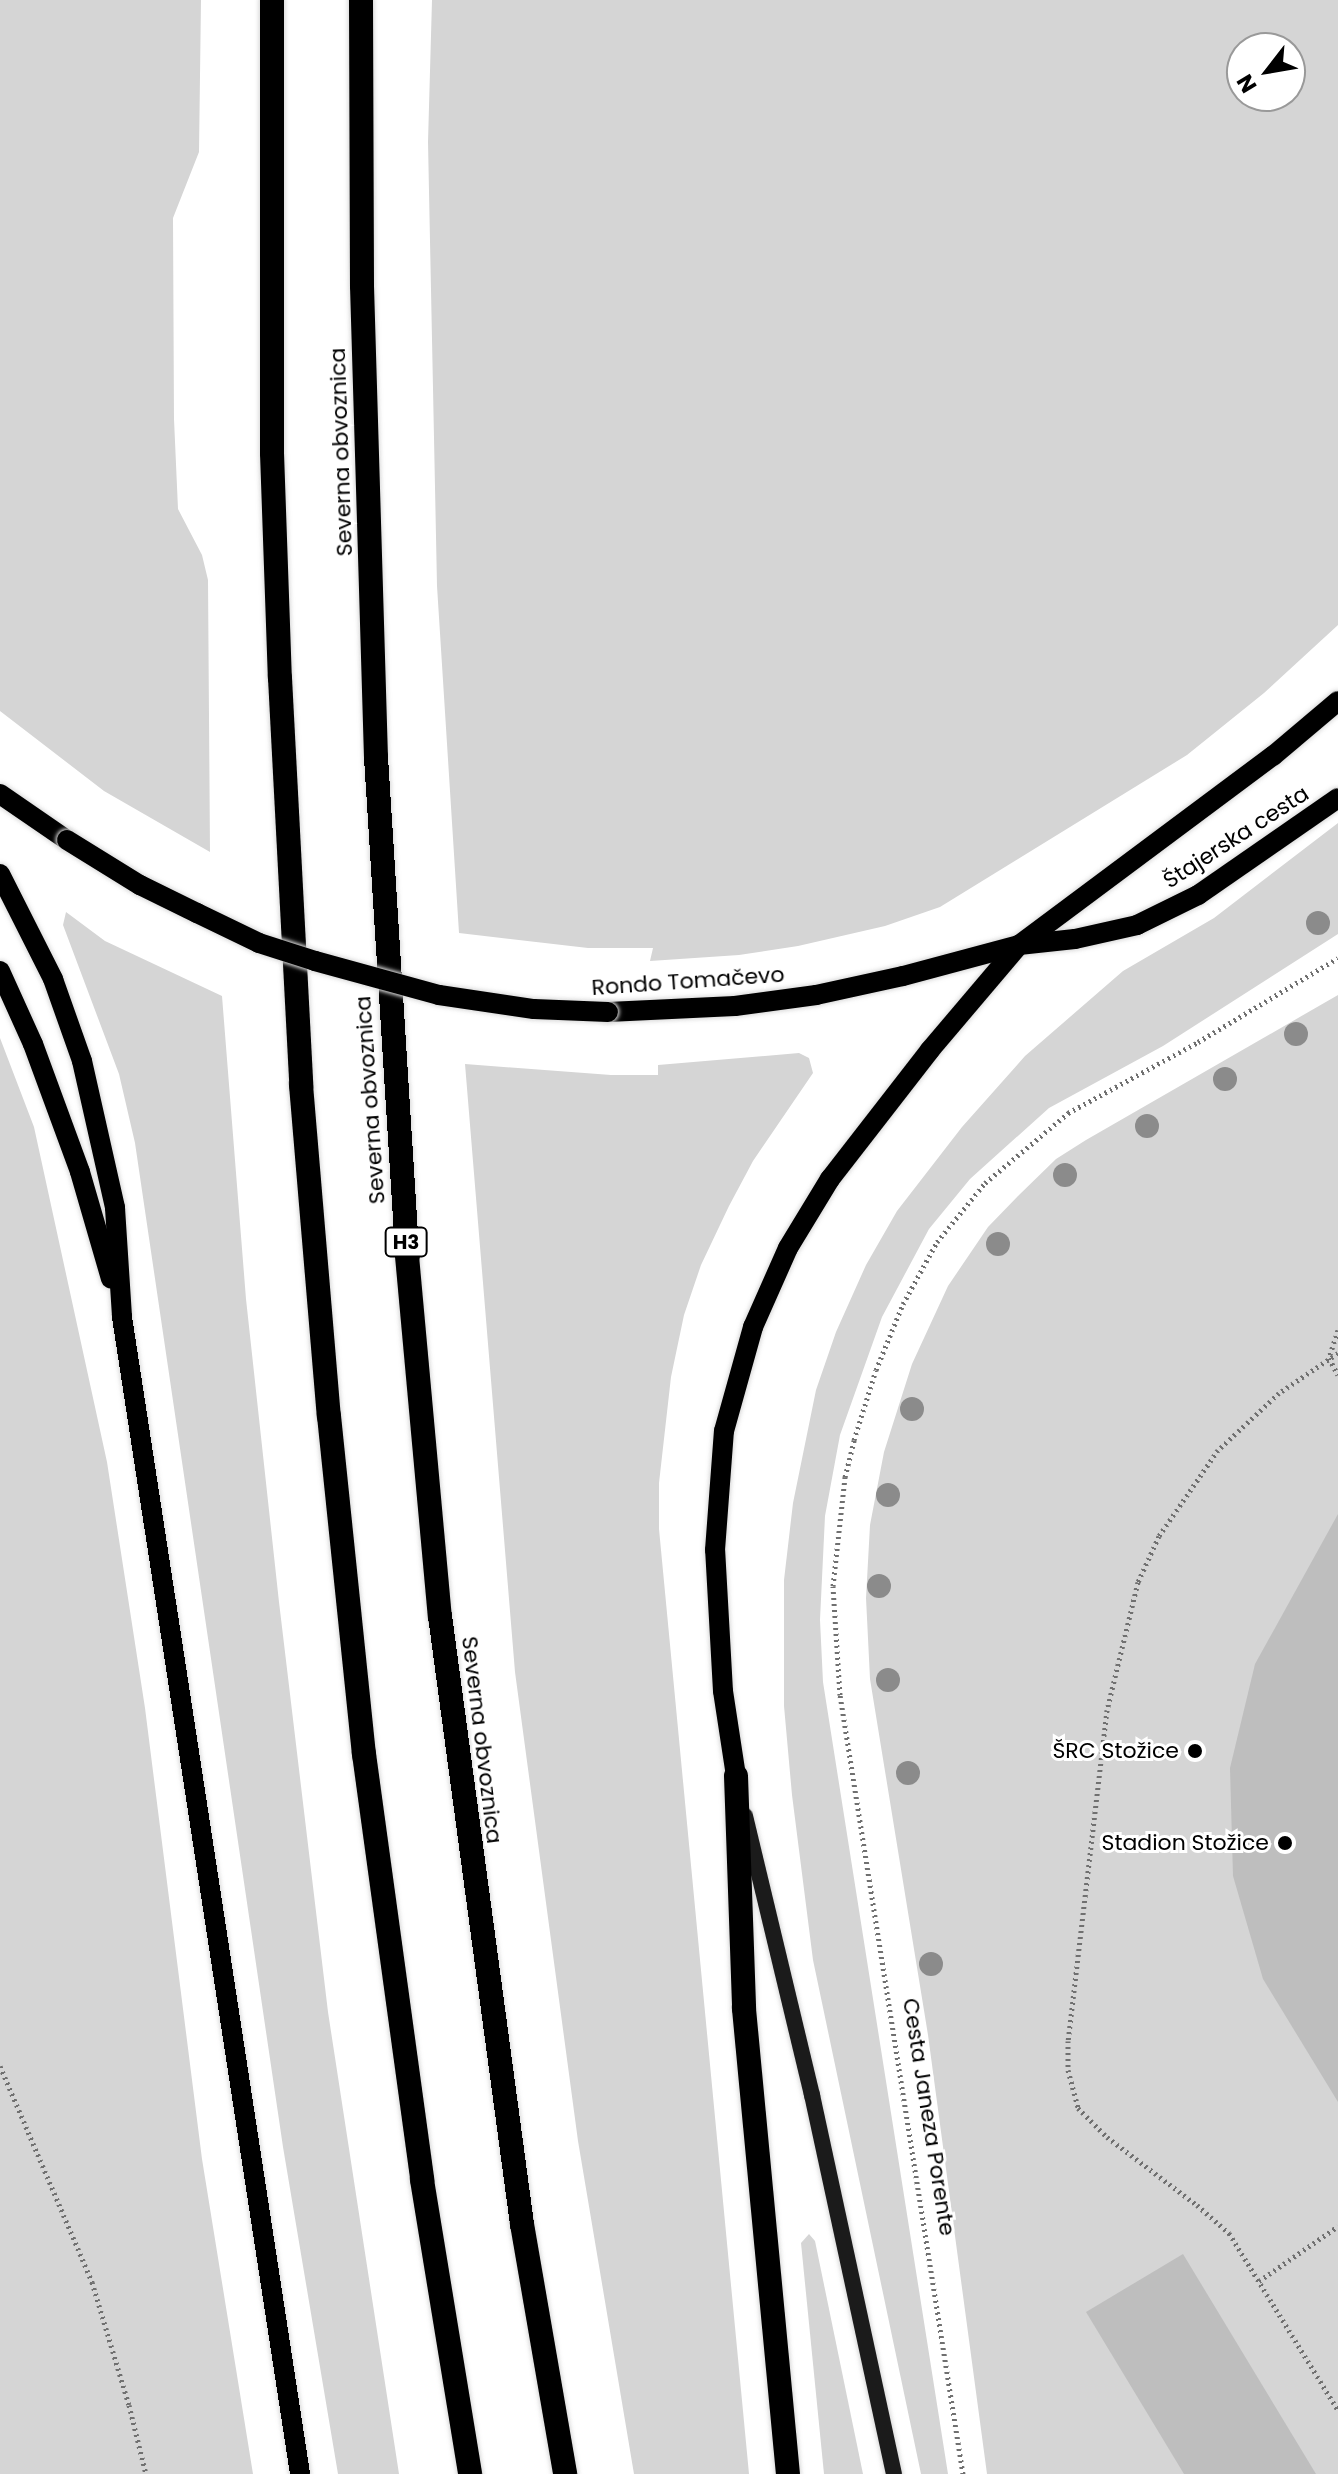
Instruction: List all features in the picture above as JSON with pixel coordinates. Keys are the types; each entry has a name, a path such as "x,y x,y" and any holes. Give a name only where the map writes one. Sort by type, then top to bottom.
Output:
{"highway":[{"path":"272,0 272,453 280,678 302,1101 329,1416 364,1754 422,2180 470,2474"},
{"name":"Severna obvoznica","path":"361,0 362,286 375,741 407,1256 440,1616 452,1709 522,2224 565,2474"},
{"path":"736,1776 744,2009 788,2474"}],"main road":[{"name":"Rondo Tomačevo","path":"0,794 140,885 259,943 315,961 439,995 534,1009 608,1012 735,1006 816,995 1019,945 1273,756 1338,701"},
{"name":"Štajerska cesta","path":"1019,945 1075,939 1137,925 1210,887 1338,798"},
{"path":"0,874 53,979 82,1061 115,1208 122,1317 300,2474"},
{"path":"894,2474 816,2110 736,1776 723,1691 715,1550 724,1431 753,1327 788,1248 830,1179 930,1050 1019,945"},
{"path":"0,971 33,1044 80,1172 122,1317"}],"path":[{"name":"Cesta Janeza Porente","path":"963,2474 840,1695 834,1598 845,1477 880,1359 903,1304 937,1242 985,1183 1068,1113 1198,1042 1338,958"},
{"path":"1338,1330 1329,1358 1338,1375"},
{"path":"1338,1353 1279,1393 1218,1450 1159,1536 1138,1582 1107,1710 1068,2041 1068,2070 1078,2108 1107,2137 1229,2233 1338,2410"},
{"path":"0,2066 92,2282 146,2474"},
{"path":"1259,2281 1338,2226"}],"shaded area":[{"path":"0,0 201,0 199,152 173,218 174,419 178,509 202,555 208,580 210,852 104,791 0,711"},
{"path":"432,0 1338,0 1338,625 1264,693 1187,755 940,907 885,926 798,946 739,955 650,961 653,948 588,948 459,933 437,586 428,142"},
{"path":"1338,823 1338,934 1163,1046 1049,1108 970,1179 929,1229 882,1317 840,1435 825,1516 820,1620 823,1682 948,2474 921,2474 813,1960 792,1795 784,1706 784,1580 793,1503 816,1390 836,1332 866,1265 897,1211 962,1127 1025,1056 1123,971 1214,918"},
{"path":"66,912 105,941 222,996 246,1299 328,2012 399,2474 338,2474 283,2147 135,1143 119,1074 63,925"},
{"name":"ŠRC Stožice","path":"1338,995 1338,2474 987,2474 928,2035 870,1679 866,1598 870,1525 884,1452 912,1364 948,1286 988,1227 1018,1196 1056,1159 1086,1140"},
{"path":"0,1038 34,1127 107,1462 145,1708 202,2159 253,2474 0,2474"},
{"path":"799,1053 809,1058 813,1073 753,1161 729,1206 701,1265 684,1315 671,1377 659,1483 659,1529 749,2474 634,2474 578,2141 515,1672 465,1064 611,1075 658,1075 658,1065"},
{"path":"809,2234 815,2241 863,2474 824,2474 801,2243"}],"building":[{"name":"Stadion Stožice","path":"1338,1514 1338,2102 1263,1979 1233,1876 1230,1768 1255,1664"},
{"path":"1183,2254 1316,2474 1184,2474 1086,2312"}],"place":[{"name":"ŠRC Stožice","path":"1195,1751"},
{"name":"Stadion Stožice","path":"1285,1843"}]}
